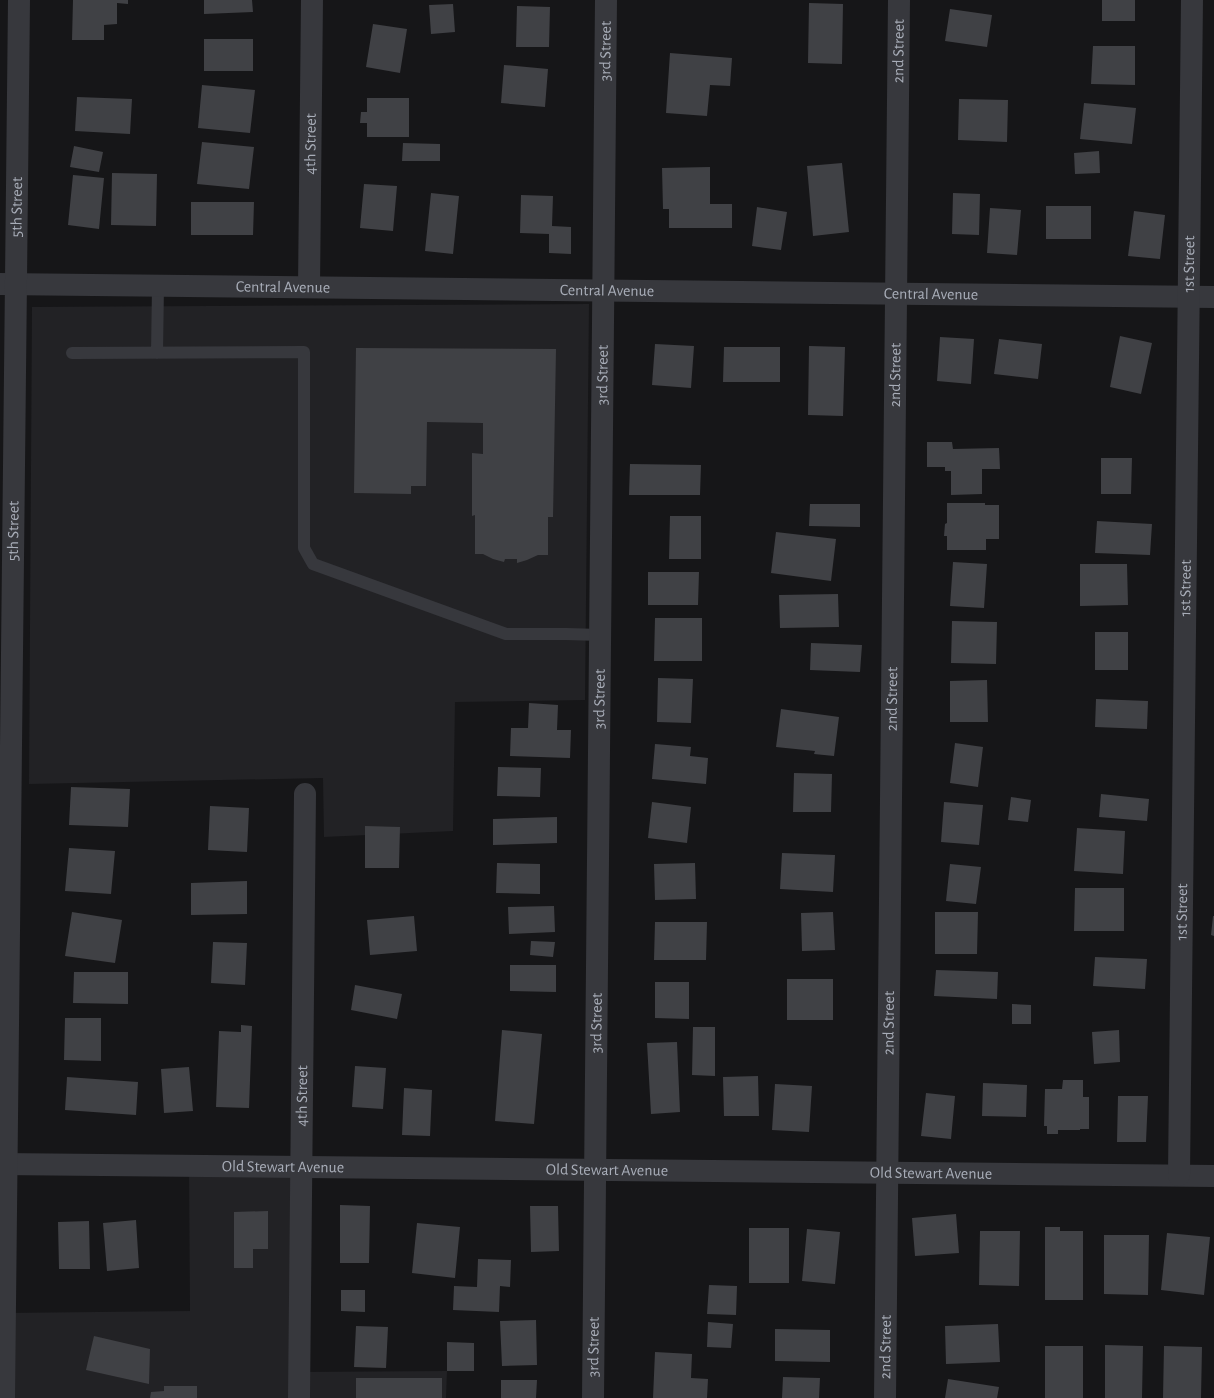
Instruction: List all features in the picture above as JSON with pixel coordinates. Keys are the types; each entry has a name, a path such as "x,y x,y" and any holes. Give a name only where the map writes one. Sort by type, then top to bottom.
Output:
{"street":[{"name":"5th Street","path":"4,1398 3,1164 8,284 19,0"},
{"name":"4th Street","path":"309,287 312,0"},
{"name":"3rd Street","path":"593,1398 606,0"},
{"name":"2nd Street","path":"885,1398 899,0"},
{"name":"1st Street","path":"1179,1176 1192,0"},
{"name":"Central Avenue","path":"8,284 1214,297"},
{"name":"4th Street","path":"299,1398 305,794"},
{"name":"Old Stewart Avenue","path":"3,1164 1214,1176"}],"lane":[{"path":"157,352 158,286"},
{"path":"72,353 304,352 304,548 313,564 506,634 600,635"}],"shaded area":[{"path":"589,304 585,700 455,702 453,831 324,837 323,778 29,784 32,307"},
{"path":"189,1166 301,1167 299,1372 447,1371 446,1398 0,1398 5,1313 190,1311"}],"building":[{"path":"73,0 128,0 128,4 117,3 117,24 104,25 104,40 72,40"},
{"path":"204,0 252,0 253,12 204,14"},
{"path":"1102,0 1135,0 1135,21 1102,21"},
{"path":"809,3 843,4 842,64 808,63"},
{"path":"453,4 455,32 431,34 429,5"},
{"path":"517,6 550,7 549,47 516,47"},
{"path":"950,9 992,15 987,47 945,41"},
{"path":"373,24 407,29 400,73 366,67"},
{"path":"204,39 253,39 253,71 204,71"},
{"path":"1093,46 1135,46 1135,85 1091,84"},
{"path":"670,53 732,58 730,86 710,85 707,116 666,113"},
{"path":"504,65 548,69 545,107 501,103"},
{"path":"202,85 255,90 250,133 198,128"},
{"path":"77,97 132,99 130,134 75,131"},
{"path":"367,98 409,98 409,137 367,137 367,123 360,123 361,112 367,112"},
{"path":"959,99 1008,100 1007,142 958,140"},
{"path":"1084,103 1136,108 1132,144 1080,139"},
{"path":"202,142 254,147 249,189 197,184"},
{"path":"403,143 440,144 440,161 402,161"},
{"path":"74,146 103,152 99,172 70,167"},
{"path":"1099,151 1100,173 1075,174 1074,153"},
{"path":"842,163 849,232 813,236 807,166"},
{"path":"710,167 710,204 732,204 732,228 669,228 669,209 663,209 662,168"},
{"path":"112,173 157,174 156,226 111,225"},
{"path":"73,175 104,178 99,229 68,225"},
{"path":"364,184 397,186 393,231 360,228"},
{"path":"431,193 459,196 453,254 425,251"},
{"path":"953,193 980,194 979,235 952,234"},
{"path":"521,195 553,196 552,226 571,227 571,254 549,253 549,234 520,233"},
{"path":"191,202 254,202 253,235 191,235"},
{"path":"1046,206 1091,206 1091,239 1046,239"},
{"path":"757,207 787,212 781,250 752,246"},
{"path":"990,208 1021,210 1017,255 987,253"},
{"path":"1134,211 1165,215 1160,259 1128,256"},
{"path":"1120,336 1152,343 1141,394 1110,387"},
{"path":"940,337 974,339 971,384 937,381"},
{"path":"999,339 1042,344 1038,379 994,374"},
{"path":"655,344 694,346 691,388 652,385"},
{"path":"809,346 845,347 843,416 808,415"},
{"path":"724,347 780,347 780,382 723,382"},
{"path":"356,348 556,349 553,517 548,517 548,555 538,555 517,563 517,559 505,559 504,562 483,554 475,554 475,515 472,516 472,453 483,454 483,423 427,422 426,486 411,486 411,494 354,493"},
{"path":"927,442 952,442 953,449 999,448 1000,469 982,469 982,494 951,495 951,471 945,471 945,467 927,467"},
{"path":"1101,458 1132,458 1131,494 1101,494"},
{"path":"630,464 701,465 700,495 629,495"},
{"path":"947,503 985,503 985,505 999,505 999,539 986,539 986,550 947,550 947,536 944,536 945,524 947,523"},
{"path":"810,504 860,504 860,527 809,526"},
{"path":"670,516 701,516 701,559 669,559"},
{"path":"1097,521 1152,524 1150,555 1095,553"},
{"path":"776,532 836,539 831,581 771,573"},
{"path":"953,562 987,564 984,608 950,606"},
{"path":"1080,564 1127,564 1128,605 1080,606"},
{"path":"648,572 699,572 698,605 648,605"},
{"path":"838,594 839,627 780,628 779,595"},
{"path":"655,618 702,618 702,661 654,661"},
{"path":"952,621 997,622 996,664 951,663"},
{"path":"1095,632 1128,632 1128,670 1095,670"},
{"path":"811,643 862,645 860,672 810,670"},
{"path":"658,678 693,679 691,723 657,722"},
{"path":"987,680 988,722 950,722 950,681"},
{"path":"1096,699 1148,701 1147,729 1095,727"},
{"path":"529,703 558,705 557,730 571,730 570,758 510,756 511,728 528,728"},
{"path":"781,709 839,717 834,756 814,754 815,751 776,747"},
{"path":"955,743 983,747 978,787 950,783"},
{"path":"655,744 691,747 690,756 708,758 706,784 652,779"},
{"path":"498,767 541,768 540,797 497,796"},
{"path":"794,773 832,774 831,812 793,812"},
{"path":"71,787 130,789 128,827 69,825"},
{"path":"1101,794 1149,799 1147,821 1099,817"},
{"path":"1011,797 1031,800 1028,822 1008,820"},
{"path":"652,802 691,807 687,843 648,838"},
{"path":"944,802 983,805 979,845 941,842"},
{"path":"210,806 249,808 247,852 208,850"},
{"path":"557,817 557,843 493,845 493,819"},
{"path":"365,826 400,827 399,868 365,868"},
{"path":"1077,828 1125,831 1123,874 1074,871"},
{"path":"69,848 115,851 111,894 65,891"},
{"path":"782,853 835,855 833,892 780,889"},
{"path":"497,863 540,864 540,894 496,893"},
{"path":"695,863 696,899 655,900 654,864"},
{"path":"950,864 981,867 976,904 946,901"},
{"path":"247,881 247,914 191,915 191,883"},
{"path":"1075,888 1124,888 1124,931 1074,931"},
{"path":"554,906 555,932 509,934 508,907"},
{"path":"72,912 122,920 115,963 65,956"},
{"path":"833,912 835,950 802,951 801,913"},
{"path":"935,912 978,912 977,954 935,954"},
{"path":"414,916 417,951 370,955 367,920"},
{"path":"1214,916 1214,936 1211,935"},
{"path":"655,922 707,922 706,960 654,960"},
{"path":"531,941 555,942 553,957 530,955"},
{"path":"213,942 247,943 245,985 211,983"},
{"path":"1095,957 1147,959 1145,989 1093,986"},
{"path":"510,965 556,965 556,992 510,991"},
{"path":"936,970 998,972 997,999 934,996"},
{"path":"74,972 128,972 128,1004 73,1003"},
{"path":"787,979 833,979 833,1020 787,1020"},
{"path":"655,982 689,982 689,1019 655,1018"},
{"path":"355,985 402,994 397,1019 351,1010"},
{"path":"1012,1004 1031,1005 1031,1024 1012,1024"},
{"path":"65,1018 101,1018 101,1061 64,1060"},
{"path":"241,1025 252,1026 249,1108 216,1107 219,1031 241,1032"},
{"path":"693,1027 715,1027 715,1076 692,1075"},
{"path":"502,1030 542,1034 534,1124 495,1121"},
{"path":"1119,1030 1120,1062 1094,1064 1092,1032"},
{"path":"677,1042 680,1112 651,1114 647,1043"},
{"path":"355,1066 386,1068 383,1109 352,1107"},
{"path":"189,1067 193,1111 164,1113 161,1069"},
{"path":"758,1076 759,1116 724,1116 723,1077"},
{"path":"67,1077 138,1082 136,1115 65,1110"},
{"path":"1063,1080 1083,1080 1083,1097 1089,1097 1089,1129 1058,1130 1058,1134 1047,1134 1047,1126 1044,1126 1045,1089 1062,1089"},
{"path":"983,1083 1027,1085 1026,1117 982,1116"},
{"path":"775,1084 812,1086 809,1132 772,1130"},
{"path":"404,1088 432,1090 430,1136 402,1135"},
{"path":"926,1093 955,1096 951,1139 921,1136"},
{"path":"1118,1096 1148,1096 1146,1142 1117,1142"},
{"path":"340,1205 370,1206 369,1263 340,1263"},
{"path":"530,1206 558,1206 559,1251 531,1252"},
{"path":"268,1211 268,1249 253,1249 253,1268 234,1268 234,1212"},
{"path":"956,1214 959,1253 915,1256 912,1218"},
{"path":"136,1220 139,1268 107,1271 103,1223"},
{"path":"89,1221 90,1269 59,1269 58,1222"},
{"path":"417,1223 460,1227 455,1278 412,1273"},
{"path":"1045,1227 1060,1227 1060,1231 1083,1231 1083,1300 1045,1300"},
{"path":"749,1228 789,1228 789,1283 749,1283"},
{"path":"807,1229 840,1232 835,1284 802,1281"},
{"path":"980,1231 1020,1231 1019,1286 979,1285"},
{"path":"1167,1233 1210,1237 1204,1295 1161,1290"},
{"path":"1104,1235 1149,1235 1148,1295 1104,1294"},
{"path":"478,1259 511,1260 510,1287 500,1286 499,1312 453,1310 454,1286 477,1287"},
{"path":"709,1285 737,1286 736,1315 707,1314"},
{"path":"341,1290 365,1290 365,1312 341,1311"},
{"path":"536,1320 537,1365 502,1366 500,1321"},
{"path":"708,1322 733,1324 731,1348 707,1347"},
{"path":"998,1324 1000,1362 946,1364 945,1326"},
{"path":"356,1326 388,1327 386,1368 354,1367"},
{"path":"775,1329 830,1330 830,1362 775,1361"},
{"path":"94,1336 150,1349 149,1384 86,1370"},
{"path":"447,1342 474,1343 474,1371 447,1371"},
{"path":"1105,1345 1143,1346 1142,1398 1105,1398"},
{"path":"1045,1346 1083,1346 1083,1398 1045,1398"},
{"path":"1164,1346 1202,1347 1201,1398 1163,1398"},
{"path":"655,1352 692,1354 691,1378 708,1379 707,1398 653,1398"},
{"path":"783,1377 820,1378 819,1398 782,1398"},
{"path":"356,1378 442,1378 442,1398 356,1398"},
{"path":"948,1379 999,1387 997,1398 945,1398"},
{"path":"501,1380 537,1380 536,1398 501,1398"},
{"path":"164,1386 197,1386 197,1398 150,1398 151,1392 164,1391"}]}
